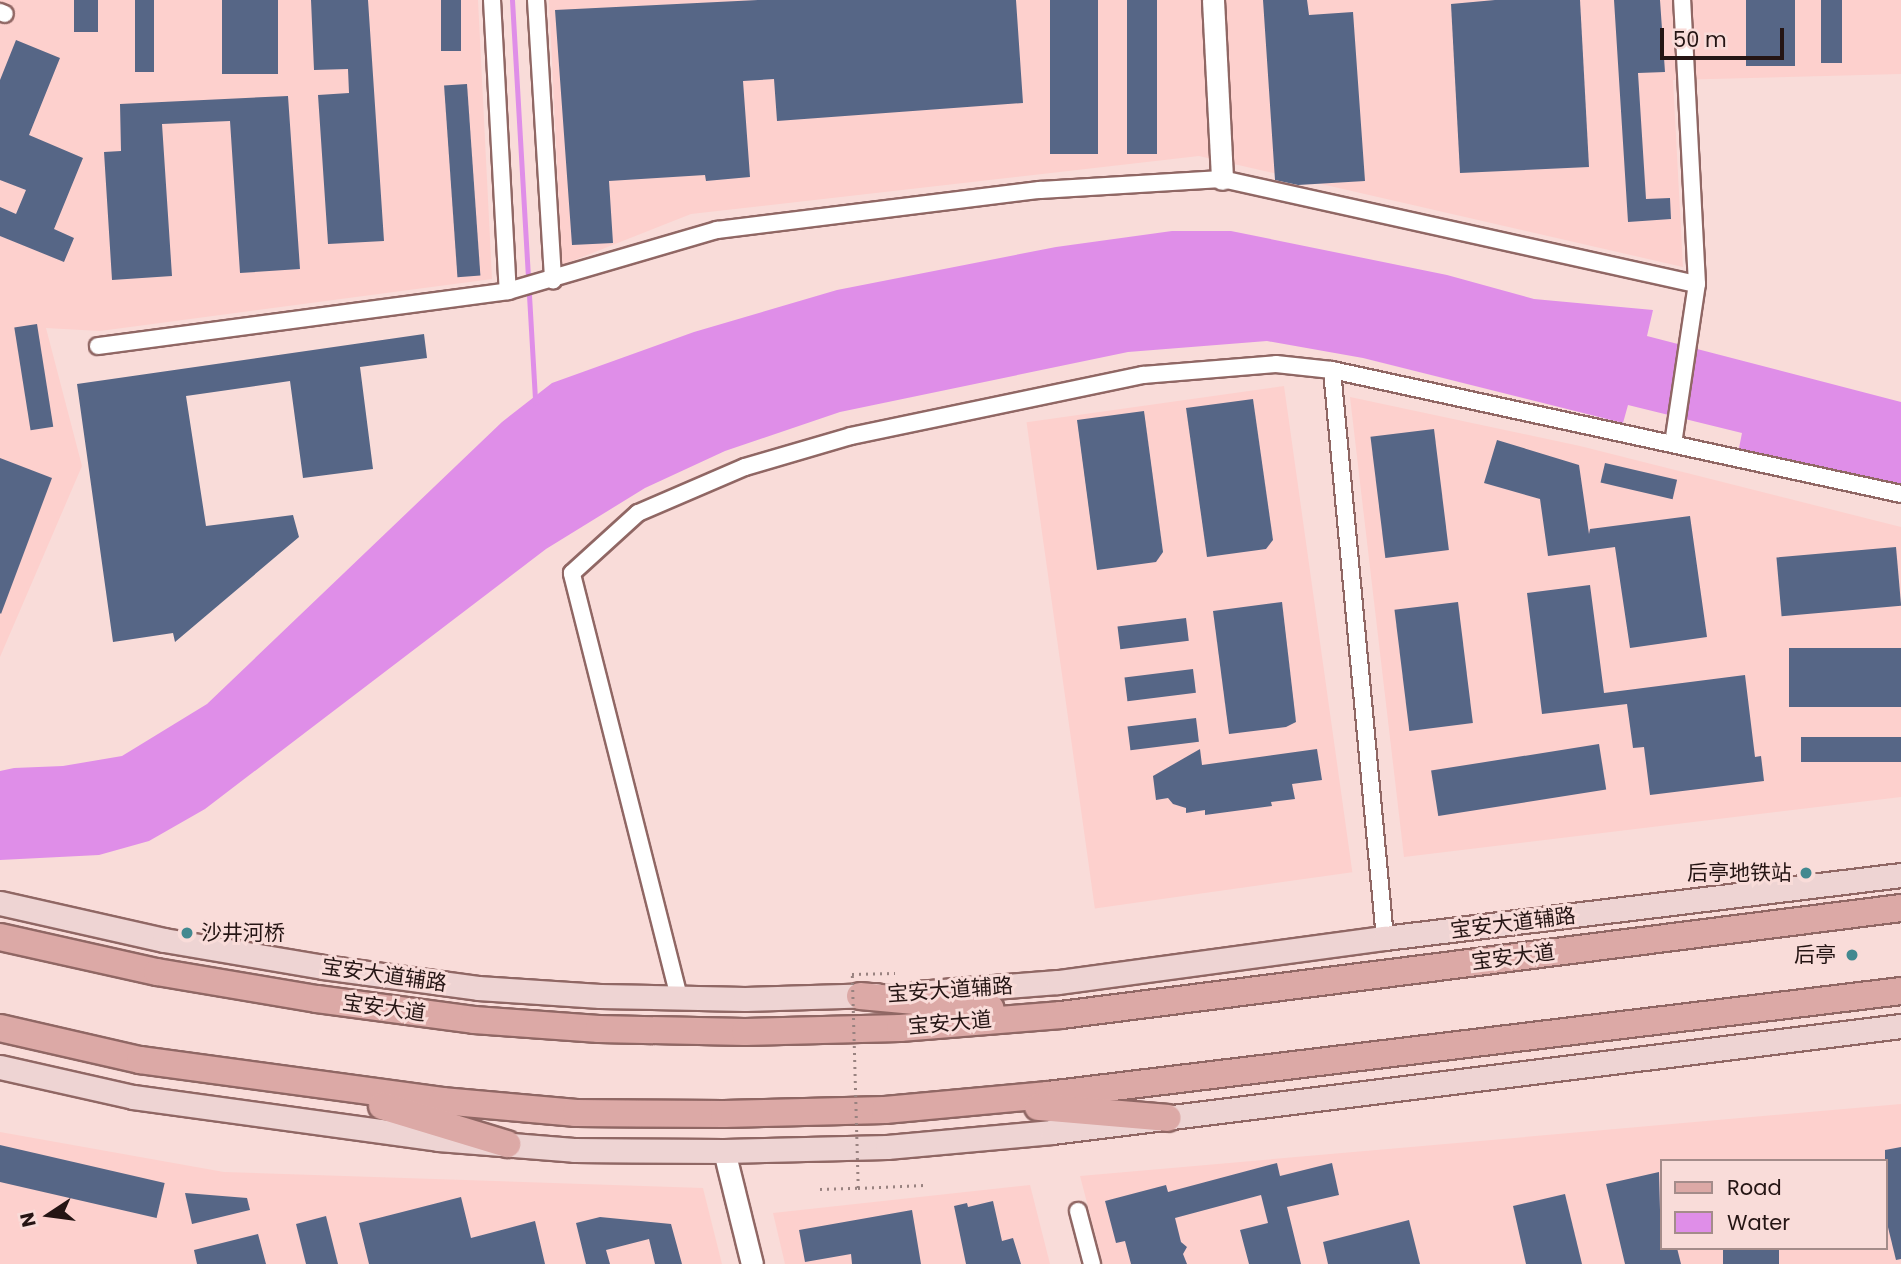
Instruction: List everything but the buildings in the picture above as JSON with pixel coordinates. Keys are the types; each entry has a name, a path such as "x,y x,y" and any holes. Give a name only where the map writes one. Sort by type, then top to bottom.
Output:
{"main road":[{"name":"宝安大道辅路","path":"0,903 164,940 323,967 478,988 679,997 859,996 1058,982 1385,938 1901,875"},
{"name":"宝安大道","path":"0,937 157,972 317,999 488,1021 598,1029 746,1032 900,1028 1061,1015 1901,908"},
{"path":"0,1028 140,1060 442,1101 576,1113 885,1110 1901,991"},
{"path":"859,996 1061,1015"},
{"path":"0,1067 133,1097 438,1139 574,1150 724,1151 887,1147 1168,1118 1901,1026"},
{"path":"310,1084 507,1144"},
{"path":"970,1102 1168,1118"}],"street":[{"path":"492,0 513,289"},
{"path":"536,0 547,281"},
{"path":"1213,0 1222,179"},
{"path":"1673,444 1697,284 1682,0"},
{"path":"98,346 513,289 717,230 1040,190 1222,179 1697,284"},
{"path":"679,997 572,573 638,513 745,467 851,436 1143,375 1276,364 1332,370 1901,494"},
{"path":"1332,370 1385,938"},
{"path":"724,1151 752,1264"},
{"path":"1078,1211 1092,1264"}],"path":[{"path":"858,1188 852,974 895,973"},
{"path":"820,1189 924,1185"}],"shaded area":[{"path":"0,0 478,0 492,279 100,331 46,328 82,466 0,657"},
{"path":"549,0 1901,0 1901,74 1673,80 1683,267 1199,156 691,214 562,265"},
{"path":"1284,386 1352,872 1095,908 1027,422"},
{"path":"1350,397 1580,446 1901,527 1901,797 1404,857"},
{"path":"1901,1104 1901,1264 1103,1264 1080,1176"},
{"path":"0,1132 224,1172 703,1188 722,1264 0,1264"},
{"path":"1030,1185 1050,1264 785,1264 773,1213"}],"water":[{"path":"1172,231 1231,231 1447,275 1534,299 1653,310 1647,336 1901,402 1901,491 1738,453 1742,433 1628,405 1623,423 1363,358 1267,341 1128,352 840,412 725,451 645,488 546,549 205,809 149,841 99,855 0,860 0,771 63,766 122,756 207,704 502,422 552,383 694,332 837,290 1056,247"}],"waterway":[{"path":"512,0 535,402"}],"place":[{"name":"后亭地铁站","path":"1806,873"},
{"name":"沙井河桥","path":"187,933"},
{"name":"后亭","path":"1852,955"}]}
